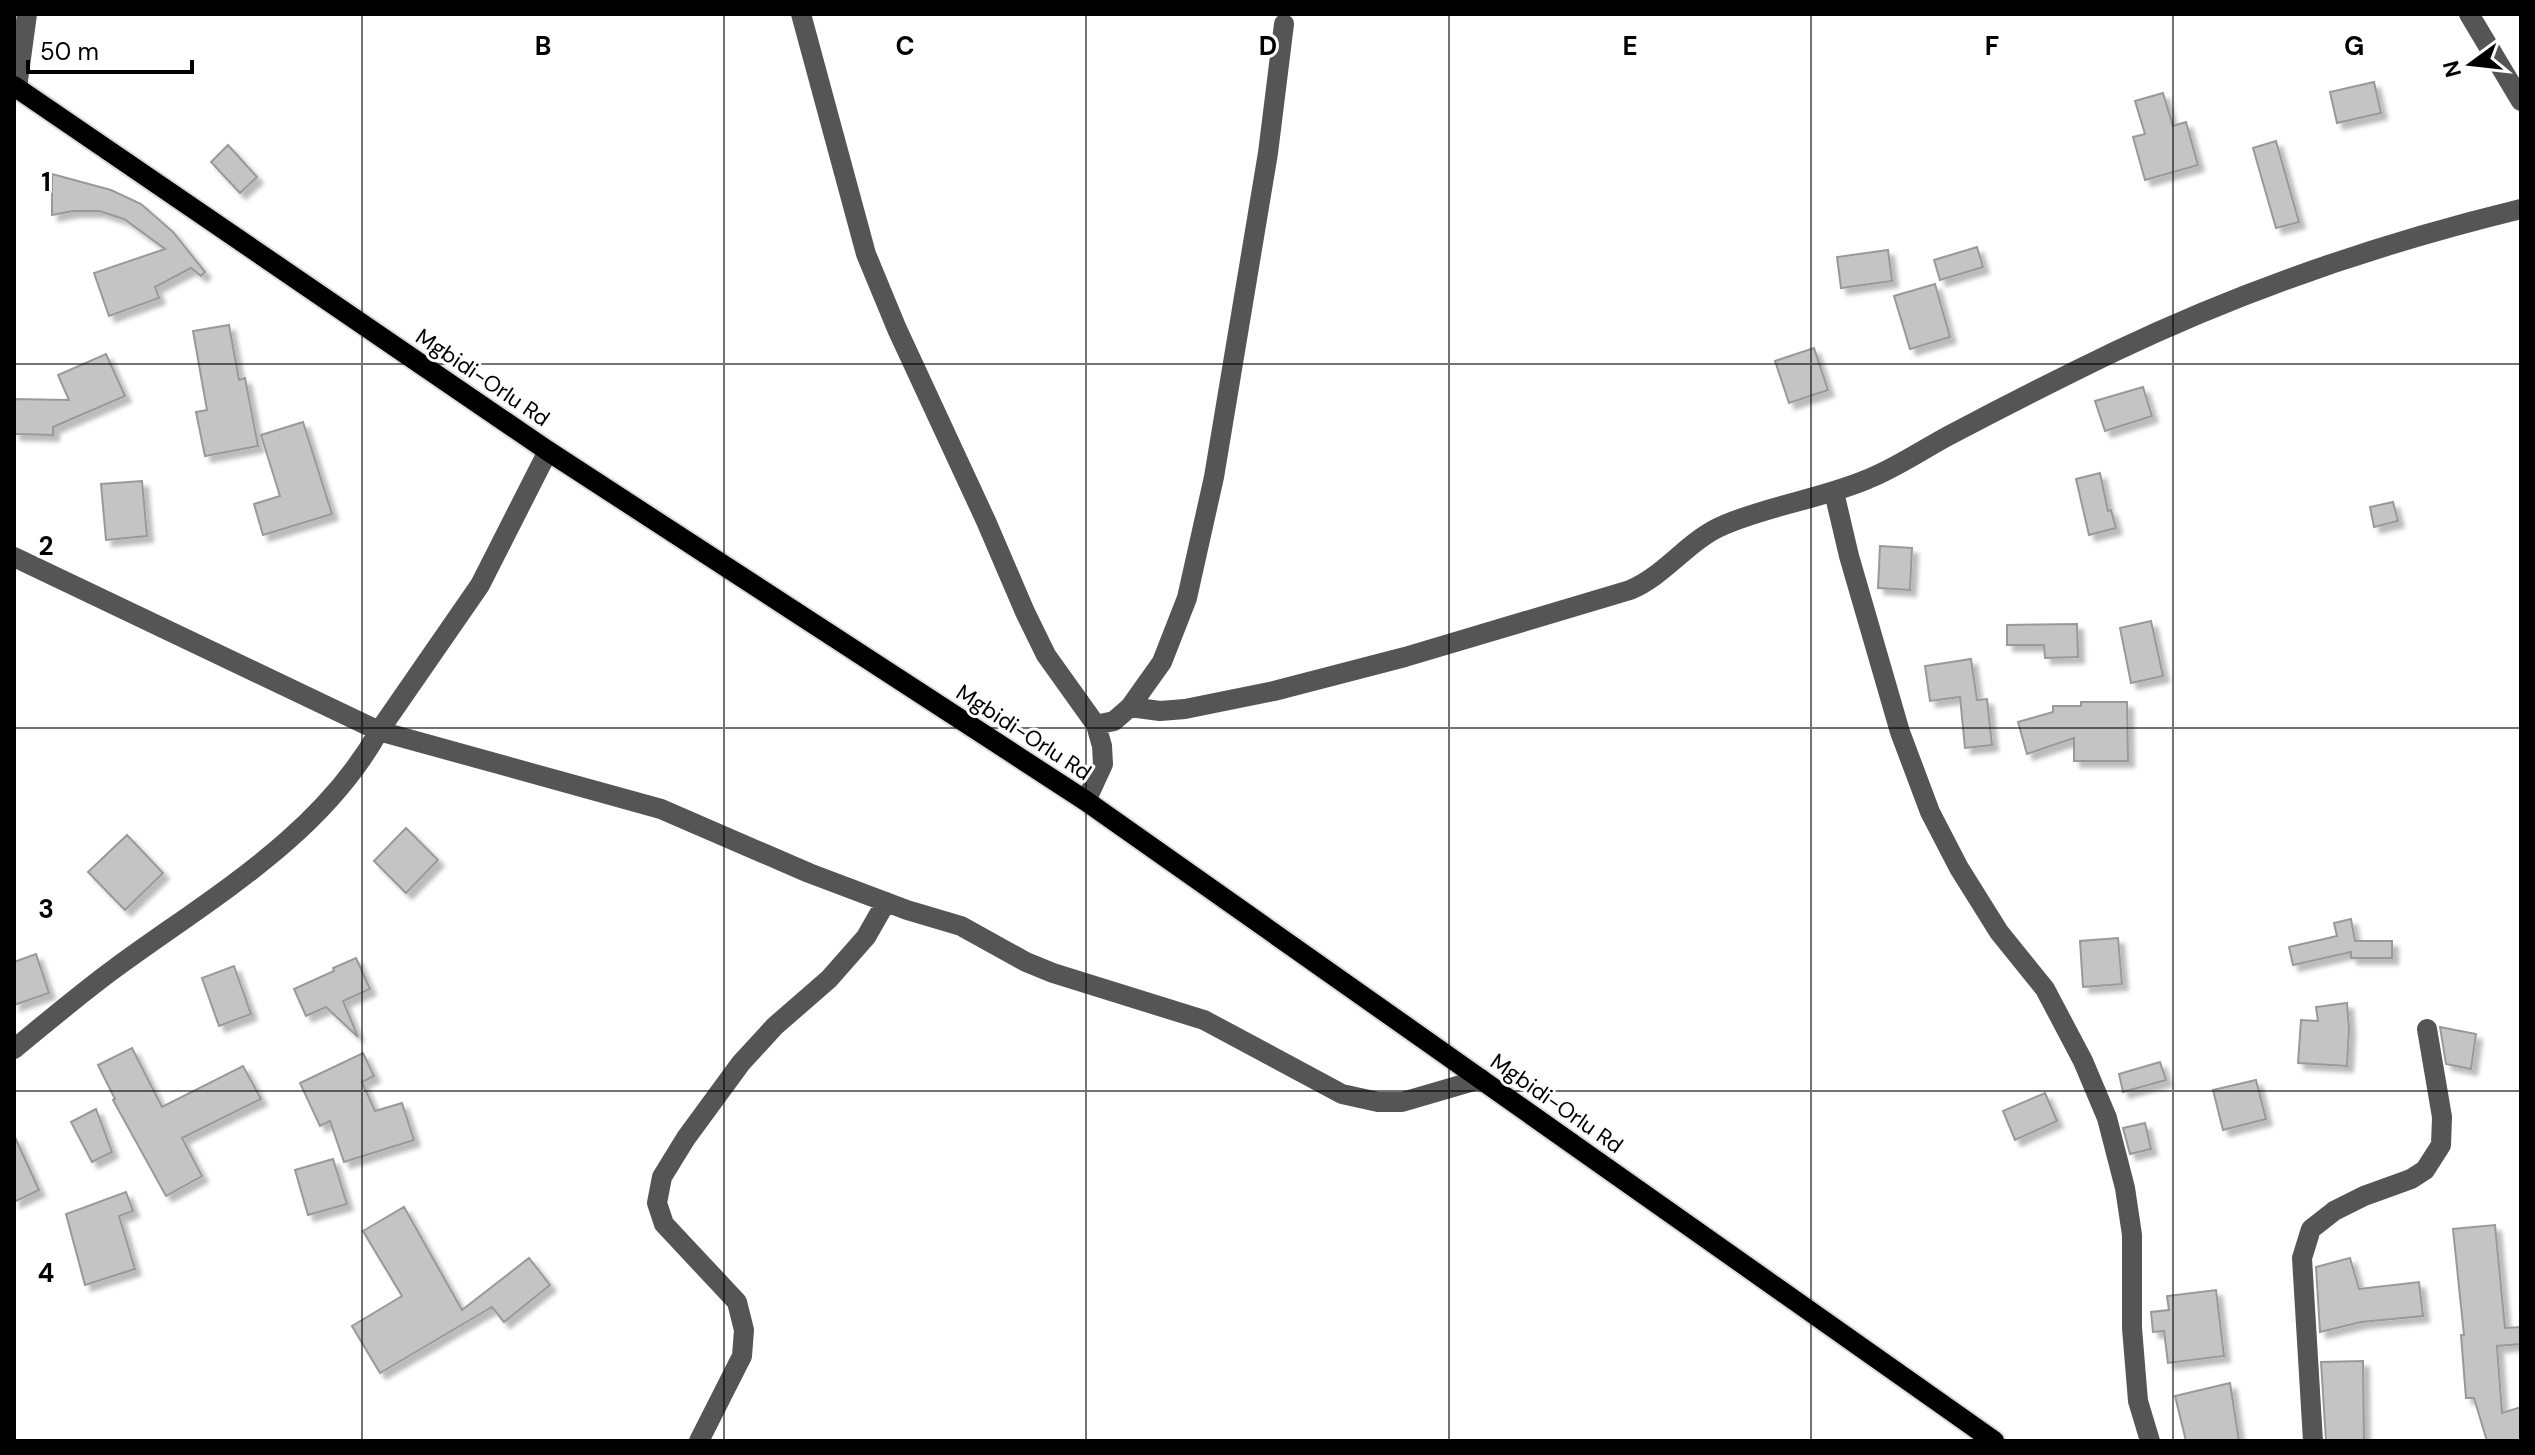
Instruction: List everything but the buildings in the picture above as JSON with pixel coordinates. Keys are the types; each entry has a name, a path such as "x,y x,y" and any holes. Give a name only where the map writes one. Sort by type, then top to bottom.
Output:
{"main road":[{"name":"Mgbidi-Orlu Rd","path":"16,87 548,451 1086,801 1994,1441"}],"street":[{"path":"16,87 27,14"},
{"path":"801,14 866,254 897,329 1046,655 1096,725 1103,764 1086,801"},
{"path":"2469,14 2521,101"},
{"path":"1096,725 1114,721 1130,707 1162,662 1187,598 1214,477 1268,153 1284,24"},
{"path":"1130,707 1160,711 1185,709 1274,691 1405,657 1630,590 1646,583 1703,535 1725,524 1871,478 1951,434 2212,307 2367,250 2521,209"},
{"path":"14,1049 112,970 227,889 310,821 365,757 379,731 480,585 548,451"},
{"path":"1834,492 1849,556 1900,732 1930,812 1959,868 1999,932 2045,989 2083,1061 2107,1118 2128,1204 2132,1235 2132,1328 2138,1401 2150,1441"},
{"path":"14,557 379,731 661,809 809,873 961,926 1026,962 1053,973 1204,1020 1342,1094 1378,1102 1402,1102 1481,1079"},
{"path":"699,1441 742,1356 744,1330 737,1302 664,1224 657,1203 662,1177 686,1138 741,1063 775,1026 829,979 866,937 886,902"},
{"path":"2313,1441 2302,1258 2311,1229 2334,1211 2411,1179 2425,1170 2441,1145 2442,1117 2427,1029"}]}
